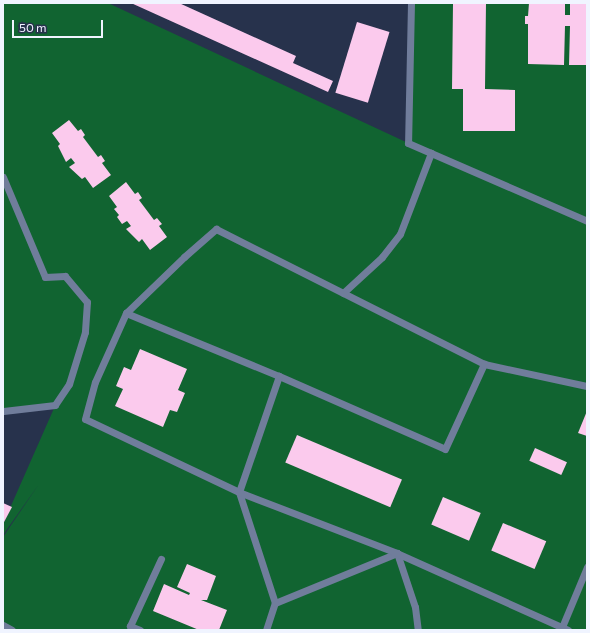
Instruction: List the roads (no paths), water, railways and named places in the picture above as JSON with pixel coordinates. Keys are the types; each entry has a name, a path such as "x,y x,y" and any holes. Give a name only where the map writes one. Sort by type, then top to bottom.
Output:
{"lane":[{"path":"412,3 408,143 587,221"},
{"path":"343,293 382,257 400,234 431,153"},
{"path":"3,177 45,277 66,276 87,302 85,332 69,384 55,405 3,411"},
{"path":"587,386 484,364 216,229 184,257 126,313 95,382 85,419 239,492 397,554 565,628 587,567"},
{"path":"126,313 279,376 445,449 484,364"},
{"path":"266,630 274,603 239,492 279,376"},
{"path":"274,603 397,554"},
{"path":"397,554 415,607 418,630"},
{"path":"140,630 130,626 161,559"},
{"path":"3,625 12,630"}]}
